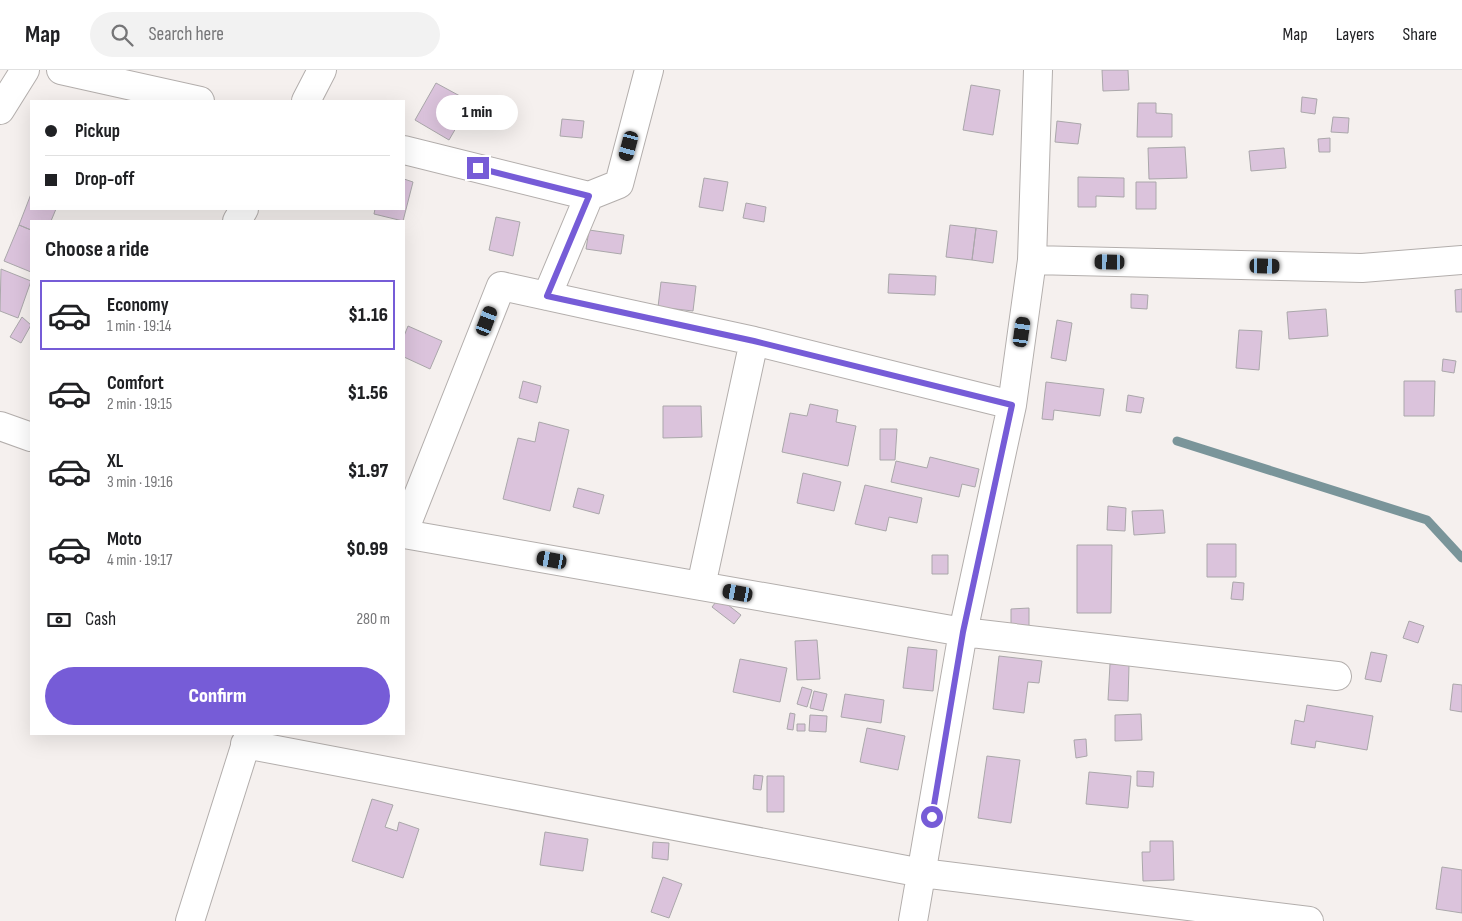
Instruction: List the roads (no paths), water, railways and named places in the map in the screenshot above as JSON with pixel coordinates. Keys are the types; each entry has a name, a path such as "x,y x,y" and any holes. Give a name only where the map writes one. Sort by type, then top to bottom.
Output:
{"street":[{"path":"0,110 25,70"},
{"path":"61,70 196,100"},
{"path":"307,100 322,70"},
{"path":"405,150 589,196 619,184 649,70"},
{"path":"913,921 963,632 1012,405 1032,260 1038,70"},
{"path":"547,296 589,196"},
{"path":"1032,260 1362,268 1462,260"},
{"path":"405,530 501,286 754,341 1012,405"},
{"path":"701,586 754,341"},
{"path":"0,426 30,437"},
{"path":"405,533 963,632 1337,676"},
{"path":"190,921 247,739 922,873 1198,914 1309,921"}],"waterway":[{"path":"1177,441 1427,520 1462,558"}]}
